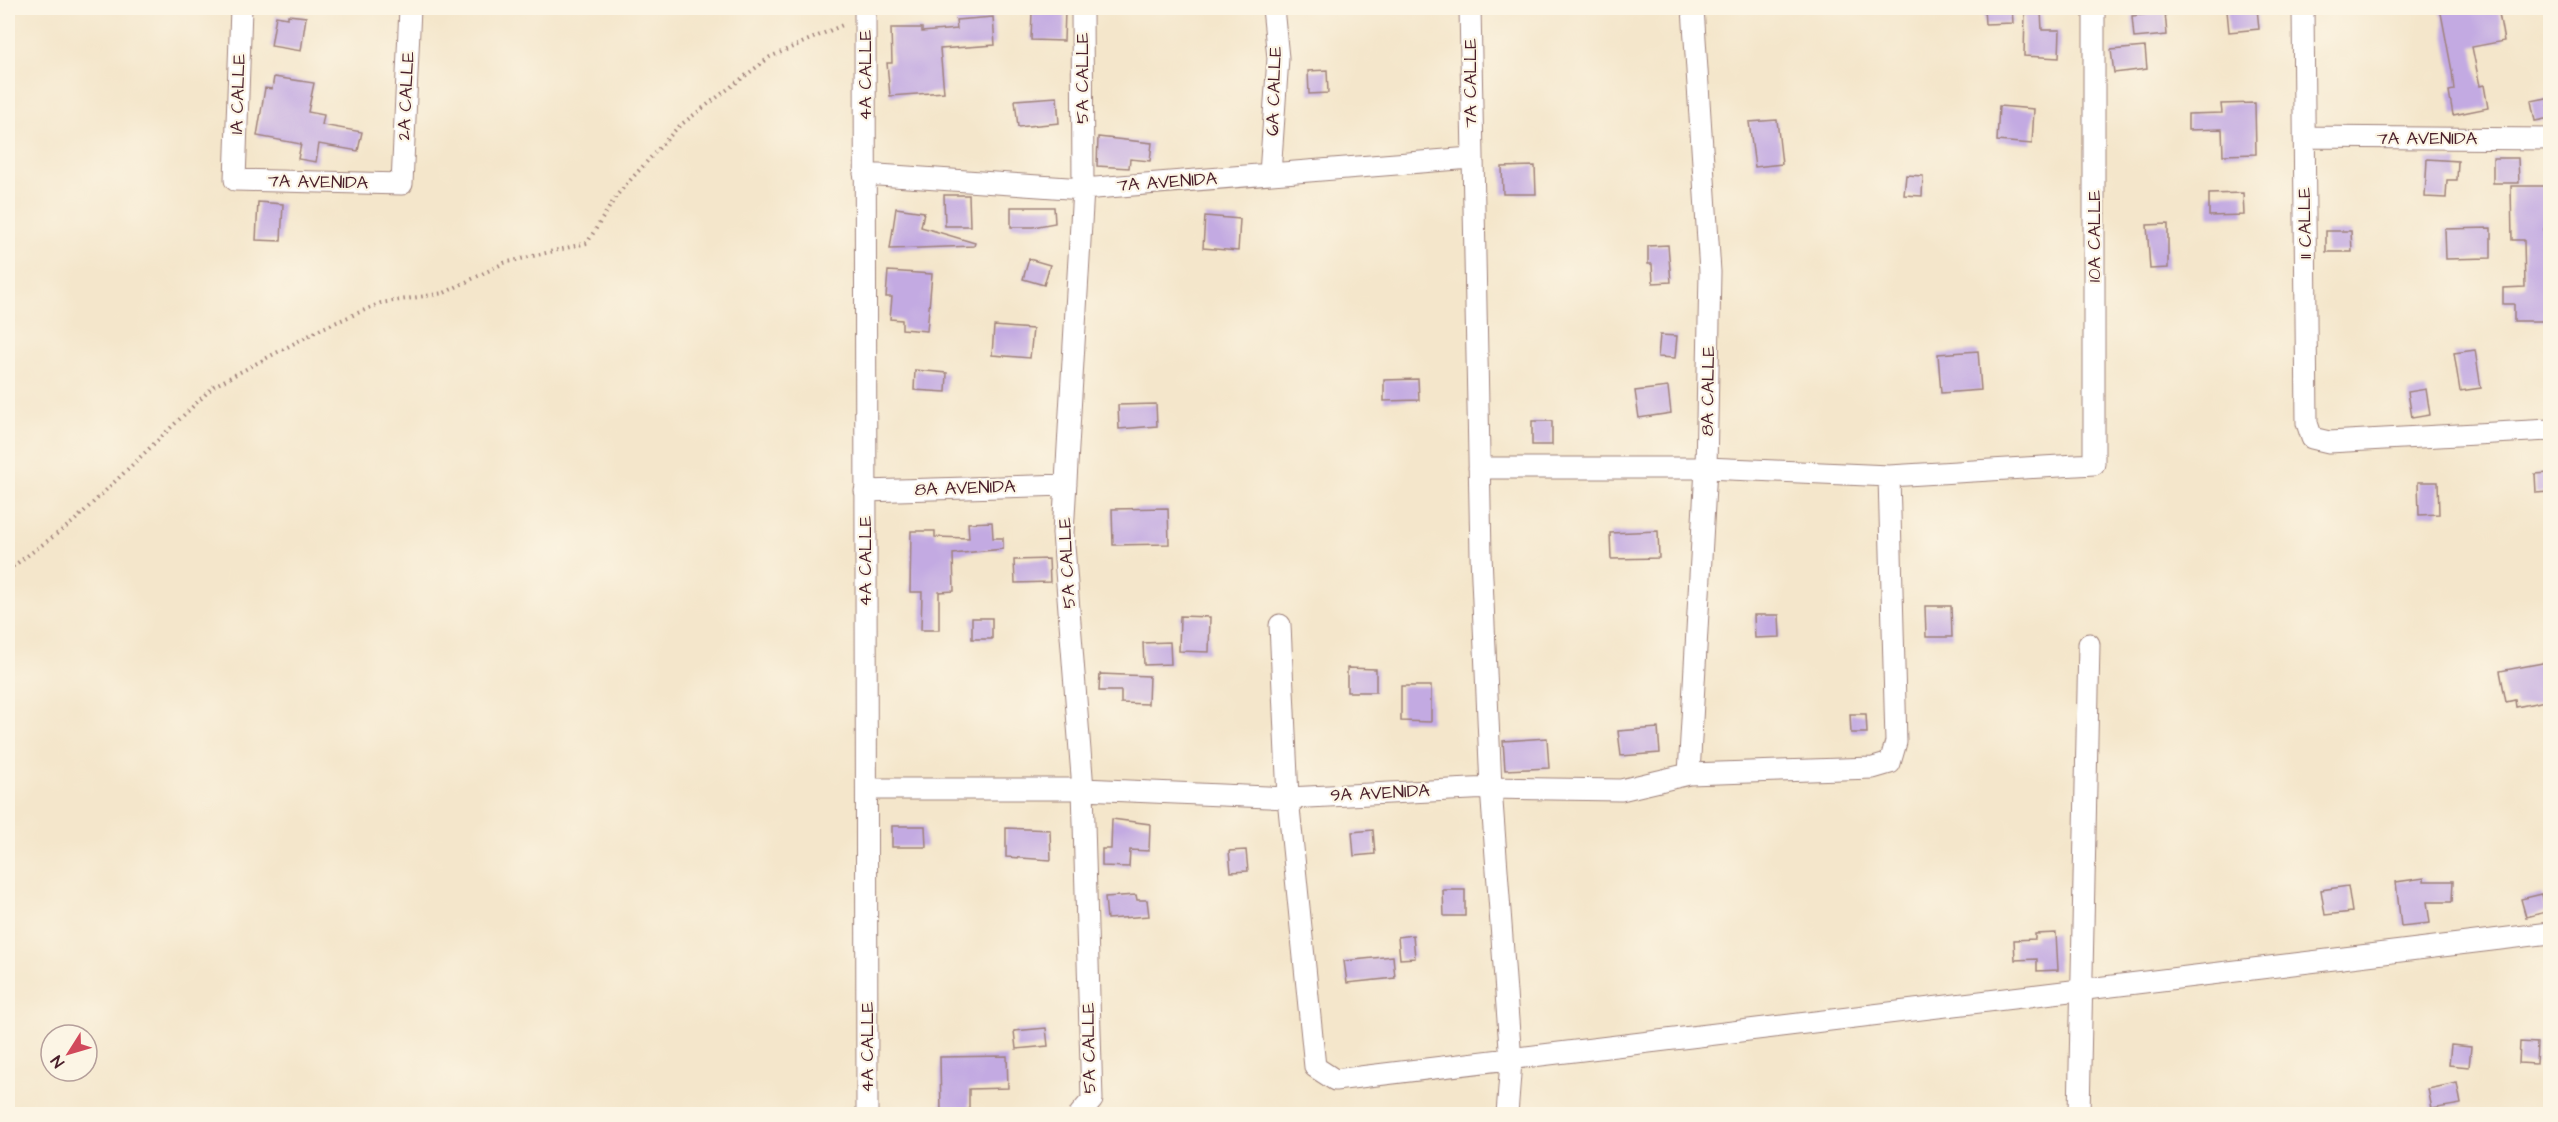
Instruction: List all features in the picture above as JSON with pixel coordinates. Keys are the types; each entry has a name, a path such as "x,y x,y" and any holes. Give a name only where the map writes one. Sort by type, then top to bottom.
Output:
{"street":[{"name":"1A CALLE","path":"235,180 241,8"},
{"name":"2A CALLE","path":"402,184 410,8"},
{"name":"5A CALLE","path":"1080,1114 1092,1100 1083,789 1063,533 1083,189 1082,8"},
{"name":"6A CALLE","path":"1270,174 1278,58 1273,8"},
{"name":"7A CALLE","path":"1470,8 1471,158 1479,468 1491,788 1511,1061 1507,1114"},
{"name":"8A CALLE","path":"1689,774 1706,468 1710,272 1692,8"},
{"name":"10A CALLE","path":"1889,476 2094,464 2094,8"},
{"name":"11 CALLE","path":"2303,8 2307,423 2312,438 2329,442 2550,430"},
{"name":"4A CALLE","path":"865,11 867,1114"},
{"name":"7A AVENIDA","path":"2304,137 2550,139"},
{"name":"7A AVENIDA","path":"864,174 1083,189 1471,158"},
{"name":"7A AVENIDA","path":"235,180 402,184"},
{"path":"1479,468 1706,468 1889,476"},
{"name":"9A AVENIDA","path":"867,789 1083,789 1288,798 1491,788 1621,790 1689,774 1873,768 1890,764 1896,742 1889,476"},
{"name":"8A AVENIDA","path":"865,491 1066,485"},
{"path":"1280,626 1288,798 1315,1067 1335,1080 1511,1061 2550,933"},
{"path":"2079,1114 2090,644"}],"path":[{"path":"8,570 73,522 214,386 324,328 381,303 444,293 504,263 587,243 617,195 678,128 770,57 865,11"}],"building":[{"path":"1984,8 2012,8 2013,23 1985,24"},
{"path":"2257,8 2259,29 2229,32 2227,11"},
{"path":"2440,8 2498,8 2504,41 2472,47 2480,86 2484,85 2488,108 2453,115 2449,91 2454,90 2452,71"},
{"path":"1032,11 1065,11 1064,41 1031,40"},
{"path":"2041,11 2042,30 2060,30 2059,58 2024,56 2025,12"},
{"path":"2165,12 2167,35 2134,38 2132,16"},
{"path":"288,15 306,17 301,51 271,46 276,16 288,18"},
{"path":"993,17 995,45 940,49 944,92 890,96 887,63 892,63 891,28 922,28 922,32 957,29 956,20"},
{"path":"2145,47 2147,69 2114,73 2111,50"},
{"path":"1327,70 1328,93 1309,94 1308,71"},
{"path":"274,77 314,83 308,112 324,115 322,125 362,132 358,151 319,144 316,162 298,159 301,144 257,136 265,88 272,89"},
{"path":"1057,97 1059,123 1018,127 1015,100"},
{"path":"2547,98 2550,118 2535,121 2531,101"},
{"path":"2255,103 2256,154 2223,155 2222,129 2188,130 2188,114 2222,113 2221,104"},
{"path":"1999,106 2034,109 2032,144 1997,141"},
{"path":"1777,120 1782,164 1755,167 1749,122"},
{"path":"1098,137 1152,143 1150,161 1130,159 1129,168 1097,166"},
{"path":"2493,158 2518,158 2519,183 2493,183"},
{"path":"2427,159 2458,161 2457,180 2447,180 2446,198 2425,197"},
{"path":"1535,166 1536,194 1503,194 1502,167"},
{"path":"1906,175 1923,176 1922,196 1904,195"},
{"path":"2511,186 2550,186 2550,228 2544,229 2545,267 2550,267 2550,321 2514,321 2514,304 2503,304 2503,288 2525,287 2524,240 2512,240"},
{"path":"2243,193 2244,215 2209,216 2209,194"},
{"path":"944,195 969,195 970,226 945,226"},
{"path":"258,202 283,204 281,241 256,240"},
{"path":"1011,207 1054,207 1055,223 1033,227 1011,227"},
{"path":"896,208 924,212 921,227 975,243 974,246 890,249"},
{"path":"1205,216 1240,219 1238,251 1203,248"},
{"path":"2168,224 2168,268 2150,269 2147,225"},
{"path":"2491,228 2491,258 2446,259 2445,229"},
{"path":"2326,231 2351,231 2352,252 2326,252"},
{"path":"1668,245 1671,282 1653,283 1652,264 1648,264 1648,246"},
{"path":"1029,259 1050,265 1044,285 1023,279"},
{"path":"888,271 932,274 927,331 902,329 902,320 890,319 892,297 886,297"},
{"path":"994,326 1033,329 1030,358 992,355"},
{"path":"1660,335 1677,336 1675,358 1658,357"},
{"path":"2475,350 2481,388 2460,391 2454,353"},
{"path":"1978,351 1981,390 1941,393 1938,354"},
{"path":"915,370 947,373 946,392 914,390"},
{"path":"1418,379 1419,400 1384,401 1384,380"},
{"path":"1668,387 1671,413 1639,418 1635,391"},
{"path":"2426,389 2430,415 2412,418 2408,392"},
{"path":"1156,404 1157,426 1119,429 1118,405"},
{"path":"1532,421 1552,421 1552,445 1532,445"},
{"path":"2550,473 2550,492 2536,493 2535,474"},
{"path":"2418,482 2438,482 2439,514 2419,515"},
{"path":"1168,508 1169,544 1113,545 1112,509"},
{"path":"992,522 993,538 1003,538 1003,549 953,554 954,591 939,592 939,630 921,630 922,592 910,592 911,531 935,531 935,537 969,538 968,523"},
{"path":"1658,531 1659,558 1611,559 1610,533"},
{"path":"1049,559 1050,582 1015,583 1014,560"},
{"path":"1925,606 1951,606 1952,637 1926,637"},
{"path":"1754,615 1779,615 1780,637 1755,638"},
{"path":"1180,616 1210,617 1209,652 1179,651"},
{"path":"972,618 992,618 992,639 972,639"},
{"path":"1170,642 1171,664 1144,665 1143,643"},
{"path":"2548,662 2550,700 2516,707 2515,700 2506,702 2500,671"},
{"path":"1347,668 1376,669 1376,692 1347,692"},
{"path":"1100,674 1149,676 1148,704 1121,703 1121,691 1099,691"},
{"path":"1401,686 1431,686 1431,722 1401,721"},
{"path":"1850,714 1866,714 1867,733 1851,733"},
{"path":"1658,728 1660,753 1621,756 1618,731"},
{"path":"1547,738 1549,768 1505,770 1503,741"},
{"path":"1112,819 1150,824 1149,851 1130,850 1129,867 1102,866 1102,849 1111,849"},
{"path":"892,826 925,826 926,847 892,847"},
{"path":"1006,828 1050,830 1051,860 1006,857"},
{"path":"1373,830 1375,854 1354,856 1352,832"},
{"path":"1246,850 1248,871 1231,872 1229,851"},
{"path":"2424,878 2424,881 2453,881 2452,902 2427,902 2430,923 2401,926 2396,882"},
{"path":"2348,886 2352,912 2325,915 2321,890"},
{"path":"1443,890 1465,890 1465,916 1444,916"},
{"path":"2542,894 2546,912 2526,917 2521,899"},
{"path":"1136,895 1137,900 1147,900 1149,916 1107,919 1105,897"},
{"path":"2056,933 2058,970 2037,971 2037,959 2015,960 2014,940 2035,939 2035,934"},
{"path":"1413,935 1415,958 1400,959 1398,937"},
{"path":"1393,956 1395,978 1347,983 1344,961"},
{"path":"1046,1028 1048,1046 1016,1049 1014,1031"},
{"path":"2520,1042 2537,1043 2536,1064 2519,1063"},
{"path":"2451,1045 2471,1047 2469,1067 2449,1065"},
{"path":"1007,1056 1008,1088 969,1089 969,1114 941,1114 940,1057"},
{"path":"2457,1083 2461,1104 2432,1109 2428,1089"}]}
